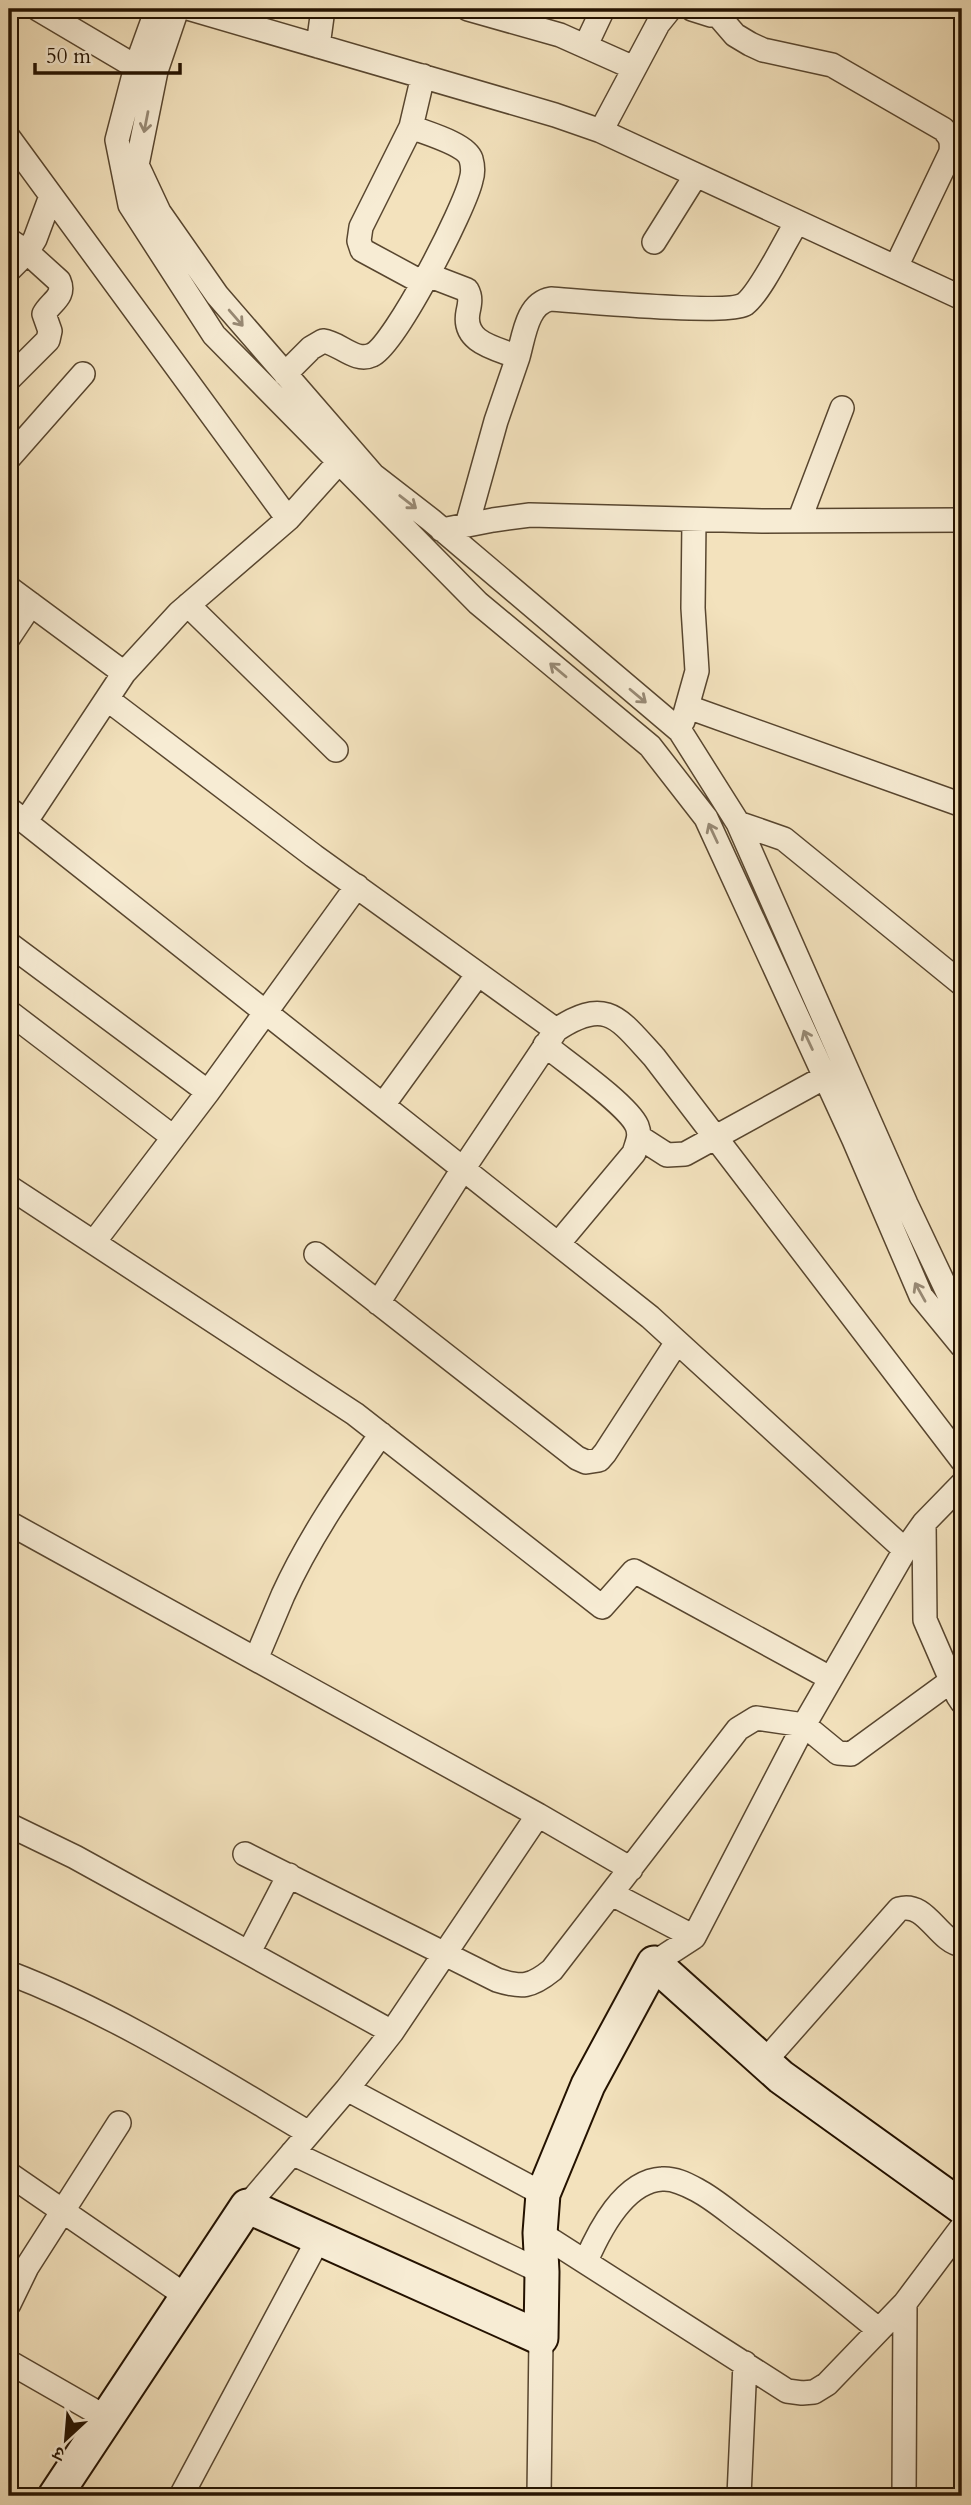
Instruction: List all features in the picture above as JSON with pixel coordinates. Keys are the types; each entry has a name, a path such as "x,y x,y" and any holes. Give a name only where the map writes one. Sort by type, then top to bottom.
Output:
{"main road":[{"path":"55,2496 247,2206 541,2338 540,2233 543,2194 588,2085 654,1963 780,2077 962,2207"}],"street":[{"path":"38,9 146,69"},
{"path":"157,9 146,69 137,165 159,212 216,295 373,475 680,731 738,823 906,1204 951,1301 962,1313"},
{"path":"177,9 146,69 117,140 130,205 214,335 478,603 650,746 706,818 825,1077 920,1296 962,1346"},
{"path":"191,9 555,114 601,131 962,298"},
{"path":"318,46 323,9"},
{"path":"468,9 534,26 634,68"},
{"path":"586,46 603,9"},
{"path":"601,131 662,17 670,9"},
{"path":"692,9 705,14 719,11 735,35 763,50 832,65 921,116 950,136 951,152 896,267"},
{"path":"423,76 411,127 361,227 359,241 362,250 425,279 467,289 470,299 467,319 469,329 477,341 518,357"},
{"path":"285,374 311,348 323,341 337,344 361,358 378,352 393,334 425,279 467,194 471,181 471,160 468,153 458,146 411,127"},
{"path":"9,138 288,519"},
{"path":"654,242 696,175"},
{"path":"9,270 18,246 35,239 51,197"},
{"path":"467,525 496,421 531,313 543,300 740,307 753,296 797,222"},
{"path":"9,379 48,340 50,331 44,314 61,295 62,288 59,281 18,246"},
{"path":"9,458 83,374"},
{"path":"799,521 842,408"},
{"path":"339,462 288,519 188,605 124,673 17,815 650,1317 905,1550"},
{"path":"442,530 530,516 799,521 962,520"},
{"path":"680,731 697,671 693,608 694,520"},
{"path":"9,588 124,673"},
{"path":"9,636 31,604"},
{"path":"188,605 336,750"},
{"path":"107,699 478,974 551,1037 625,1110 636,1125 639,1137 634,1153 558,1244"},
{"path":"688,707 962,805"},
{"path":"738,823 784,839 962,984"},
{"path":"93,1242 208,1092 357,886"},
{"path":"9,944 208,1092"},
{"path":"383,1105 478,974"},
{"path":"9,1012 173,1137"},
{"path":"378,1303 463,1168 551,1037 575,1017 595,1012 624,1025 654,1057 962,1460"},
{"path":"639,1137 667,1155 685,1154 825,1077"},
{"path":"9,1187 355,1414 602,1607 634,1571 830,1678"},
{"path":"316,1254 586,1462 599,1460 605,1453 677,1342"},
{"path":"256,1659 284,1593 312,1540 381,1434"},
{"path":"654,1963 694,1937 804,1725 905,1550 924,1523 962,1484"},
{"path":"9,1523 631,1869"},
{"path":"924,1523 925,1620 962,1702"},
{"path":"245,1854 497,1980 527,1986 552,1970 738,1729 748,1721 766,1717 804,1725 838,1753 851,1754 951,1681"},
{"path":"247,2206 392,2032 538,1815"},
{"path":"9,1825 75,1857 392,2032"},
{"path":"249,1952 289,1875"},
{"path":"612,1894 694,1937"},
{"path":"765,2061 899,1909 910,1907 918,1910 948,1940 962,1945"},
{"path":"9,1973 99,2012 166,2046 309,2133"},
{"path":"347,2089 543,2194"},
{"path":"9,2304 27,2267 62,2209 119,2123"},
{"path":"292,2153 542,2272"},
{"path":"9,2174 187,2296"},
{"path":"586,2261 600,2228 631,2192 647,2181 678,2181 700,2191 763,2237 879,2330"},
{"path":"540,2233 787,2391 803,2393 814,2392 827,2384 905,2303 962,2227"},
{"path":"181,2496 319,2238"},
{"path":"904,2496 905,2303"},
{"path":"539,2496 541,2338"},
{"path":"9,2362 105,2417"},
{"path":"739,2496 745,2363"}]}
